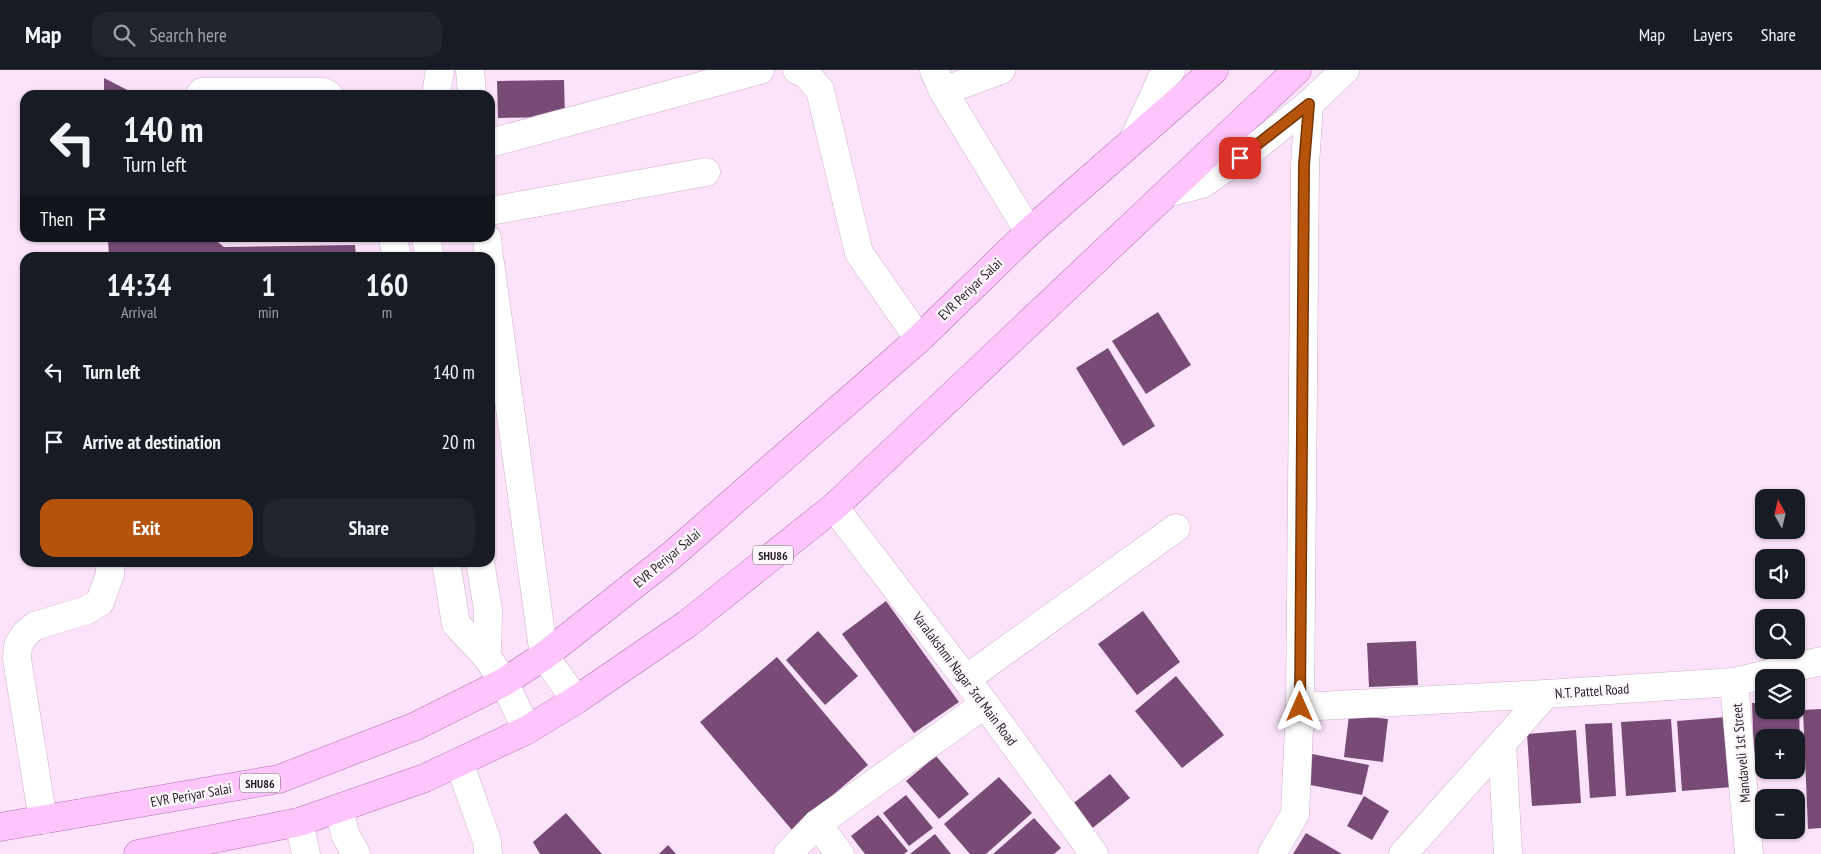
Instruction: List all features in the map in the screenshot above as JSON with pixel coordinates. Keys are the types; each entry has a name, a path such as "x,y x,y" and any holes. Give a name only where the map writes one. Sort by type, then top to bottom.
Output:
{"main road":[{"name":"EVR Periyar Salai","path":"0,827 280,780 416,726 504,682 544,656 672,555 919,339 1029,232 1214,70"},
{"name":"SHU86","path":"138,854 299,822 425,778 527,730 576,700 687,624 834,507 1298,70"}],"street":[{"path":"470,70 472,90"},
{"path":"495,142 760,70"},
{"path":"797,70 806,74 820,90 859,253 919,339"},
{"path":"1001,70 938,80 1029,232"},
{"path":"1167,193 1202,184 1253,149 1309,104 1345,70"},
{"path":"1134,139 1163,73"},
{"path":"1272,854 1295,814 1300,707 1304,165 1309,104"},
{"path":"495,210 706,172"},
{"path":"495,298 544,656 576,700"},
{"name":"Varalakshmi Nagar 3rd Main Road","path":"834,507 985,704 1094,854"},
{"path":"966,679 1176,528"},
{"path":"43,820 17,660 18,645 26,633 35,626 87,610 100,602 110,574 110,567"},
{"path":"447,567 456,624 487,657 504,682 527,730"},
{"path":"481,567 488,609 487,657"},
{"name":"N.T. Pattel Road","path":"1403,854 1546,694 1734,682 1821,661"},
{"name":"Mandaveli 1st Street","path":"1734,682 1749,854"},
{"path":"1300,707 1546,694"},
{"path":"788,854 817,824 985,704"},
{"path":"1502,743 1508,854"},
{"path":"459,762 487,841 488,854"},
{"path":"339,808 344,834 356,854"},
{"path":"299,822 306,854"},
{"path":"817,824 840,854"}],"building":[{"path":"104,78 127,90 104,90"},
{"path":"564,80 565,117 498,118 497,81"},
{"path":"108,242 218,242 224,247 355,245 356,252 109,252"},
{"path":"1158,312 1191,365 1146,394 1112,341"},
{"path":"1108,348 1155,426 1123,446 1076,368"},
{"path":"886,601 959,702 914,733 842,634"},
{"path":"1143,611 1180,662 1137,695 1098,644"},
{"path":"818,631 858,676 825,705 786,660"},
{"path":"1416,641 1418,685 1369,687 1367,643"},
{"path":"777,657 868,765 792,830 700,722"},
{"path":"1176,676 1224,735 1182,768 1135,711"},
{"path":"1752,703 1755,703 1755,719 1799,719 1800,729 1755,729 1754,757"},
{"path":"1821,709 1821,828 1808,829 1803,719 1805,719 1805,710"},
{"path":"1349,715 1388,719 1383,762 1344,757"},
{"path":"1726,717 1732,787 1682,791 1677,721"},
{"path":"1671,719 1676,792 1626,796 1621,722"},
{"path":"1612,723 1616,796 1590,798 1585,724"},
{"path":"1576,730 1581,803 1532,806 1527,734"},
{"path":"1312,754 1369,765 1362,795 1305,784"},
{"path":"936,756 969,794 939,819 906,781"},
{"path":"1110,774 1130,798 1090,830 1070,806"},
{"path":"999,777 1032,813 986,854 970,854 944,824"},
{"path":"906,795 933,828 909,846 883,813"},
{"path":"1364,796 1389,811 1372,840 1347,826"},
{"path":"566,813 602,854 540,854 533,842"},
{"path":"878,815 908,851 904,854 865,854 851,836"},
{"path":"1034,818 1061,848 1054,854 993,854"},
{"path":"1306,833 1342,854 1293,854"},
{"path":"935,834 951,854 910,854"},
{"path":"668,845 676,854 659,854"}],"route":[{"path":"1240,158 1309,104 1304,165 1300,707"}]}
